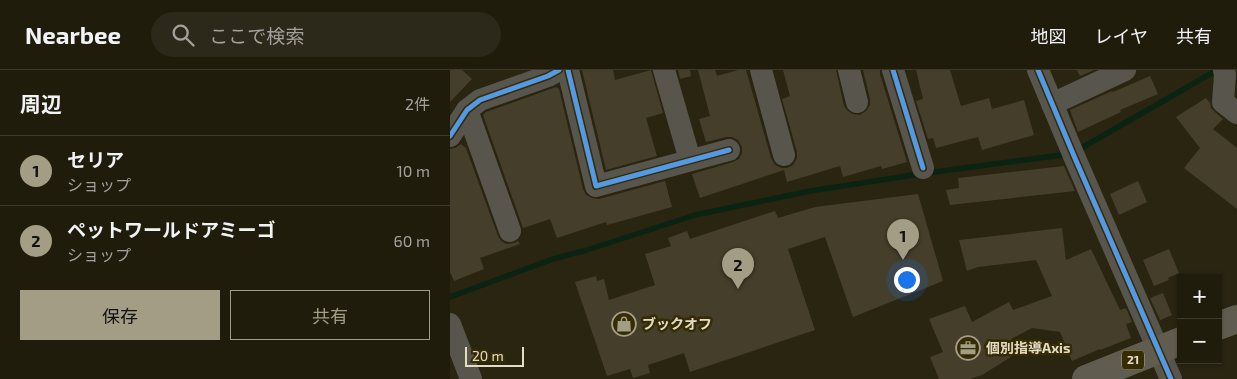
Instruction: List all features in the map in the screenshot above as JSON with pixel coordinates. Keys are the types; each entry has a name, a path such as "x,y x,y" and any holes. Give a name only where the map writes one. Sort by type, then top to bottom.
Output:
{"main road":[{"path":"1222,325 1237,319"},
{"name":"21","path":"1086,379 1170,346"}],"street":[{"path":"450,136 467,110 480,100 548,76 559,70"},
{"path":"568,70 596,186 729,150"},
{"path":"664,70 690,160"},
{"path":"761,70 784,155"},
{"path":"848,70 857,102"},
{"path":"893,70 923,168"},
{"path":"1038,70 1072,152 1170,346 1171,379"},
{"path":"1052,104 1125,70"},
{"path":"1224,73 1223,102 1237,113"},
{"path":"467,110 510,231"},
{"path":"450,324 471,379"}],"building":[{"path":"450,70 462,70 472,79 450,102"},
{"path":"582,70 613,70 615,80 651,70 663,113 646,118 657,156 606,170"},
{"path":"678,70 690,70 691,76 680,79"},
{"path":"698,70 715,70 717,76 738,70 746,70 771,158 775,165 787,168 793,165 797,158 797,152 782,99 790,96 783,70 836,70 844,106 853,114 860,115 870,105 863,70 880,70 907,162 882,169 881,166 843,177 840,166 787,182 784,170 700,198 692,174 739,159 742,147 738,140 732,137 706,142 699,119 710,116"},
{"path":"916,70 950,70 961,106 989,98 992,109 1024,100 1034,135 982,150 978,137 936,148 933,138 928,139 916,101 923,99"},
{"path":"1077,70 1094,70 1080,76"},
{"path":"1150,76 1158,94 1120,110 1121,112 1078,132 1070,110"},
{"path":"556,87 559,89 586,195 599,199 665,181 672,207 607,225 606,222 557,238 550,219 523,228 483,115 486,112"},
{"path":"1206,98 1211,108 1223,119 1213,129 1237,148 1237,209 1184,168 1200,148 1176,117"},
{"path":"461,144 466,148 498,236 501,241 507,244 518,241 520,244 480,258 484,269 454,281 450,272 450,149"},
{"path":"1064,166 1075,191 950,205 946,190 959,188 958,178"},
{"path":"1138,181 1147,202 1119,215 1110,194"},
{"path":"918,194 943,281 853,317 825,237 788,249 815,330 690,372 684,353 648,365 650,373 633,378 630,369 607,376 575,282 596,276 597,281 604,279 609,300 655,285 645,254 671,246 668,238 687,231 690,239 775,211 778,218 815,207"},
{"path":"1062,228 1066,260 1091,249 1120,310 1126,308 1132,322 1126,324 1131,338 1072,361 1060,332 1032,328 1011,339 1019,352 982,375 970,379 939,379 930,357 943,352 929,319 965,306 972,322 1009,302 1013,310 1052,296 1036,260 978,267 967,271 959,240"},
{"path":"1169,249 1179,273 1168,278 1169,280 1154,286 1143,260"},
{"path":"1163,293 1172,315 1160,320 1150,298"}],"waterway":[{"path":"1078,150 1217,70"},
{"path":"450,297 553,259 695,215 810,191 1069,154"}],"cycle path":[{"path":"450,136 467,110 480,100 548,76 559,70"},
{"path":"568,70 596,186 729,150"},
{"path":"893,70 923,168"},
{"path":"1038,70 1171,379"}],"place":[{"name":"セリア","path":"903,260"},
{"name":"ペットワールドアミーゴ","path":"738,289"},
{"name":"ブックオフ","path":"624,324"},
{"name":"個別指導Axis","path":"968,348"}]}
